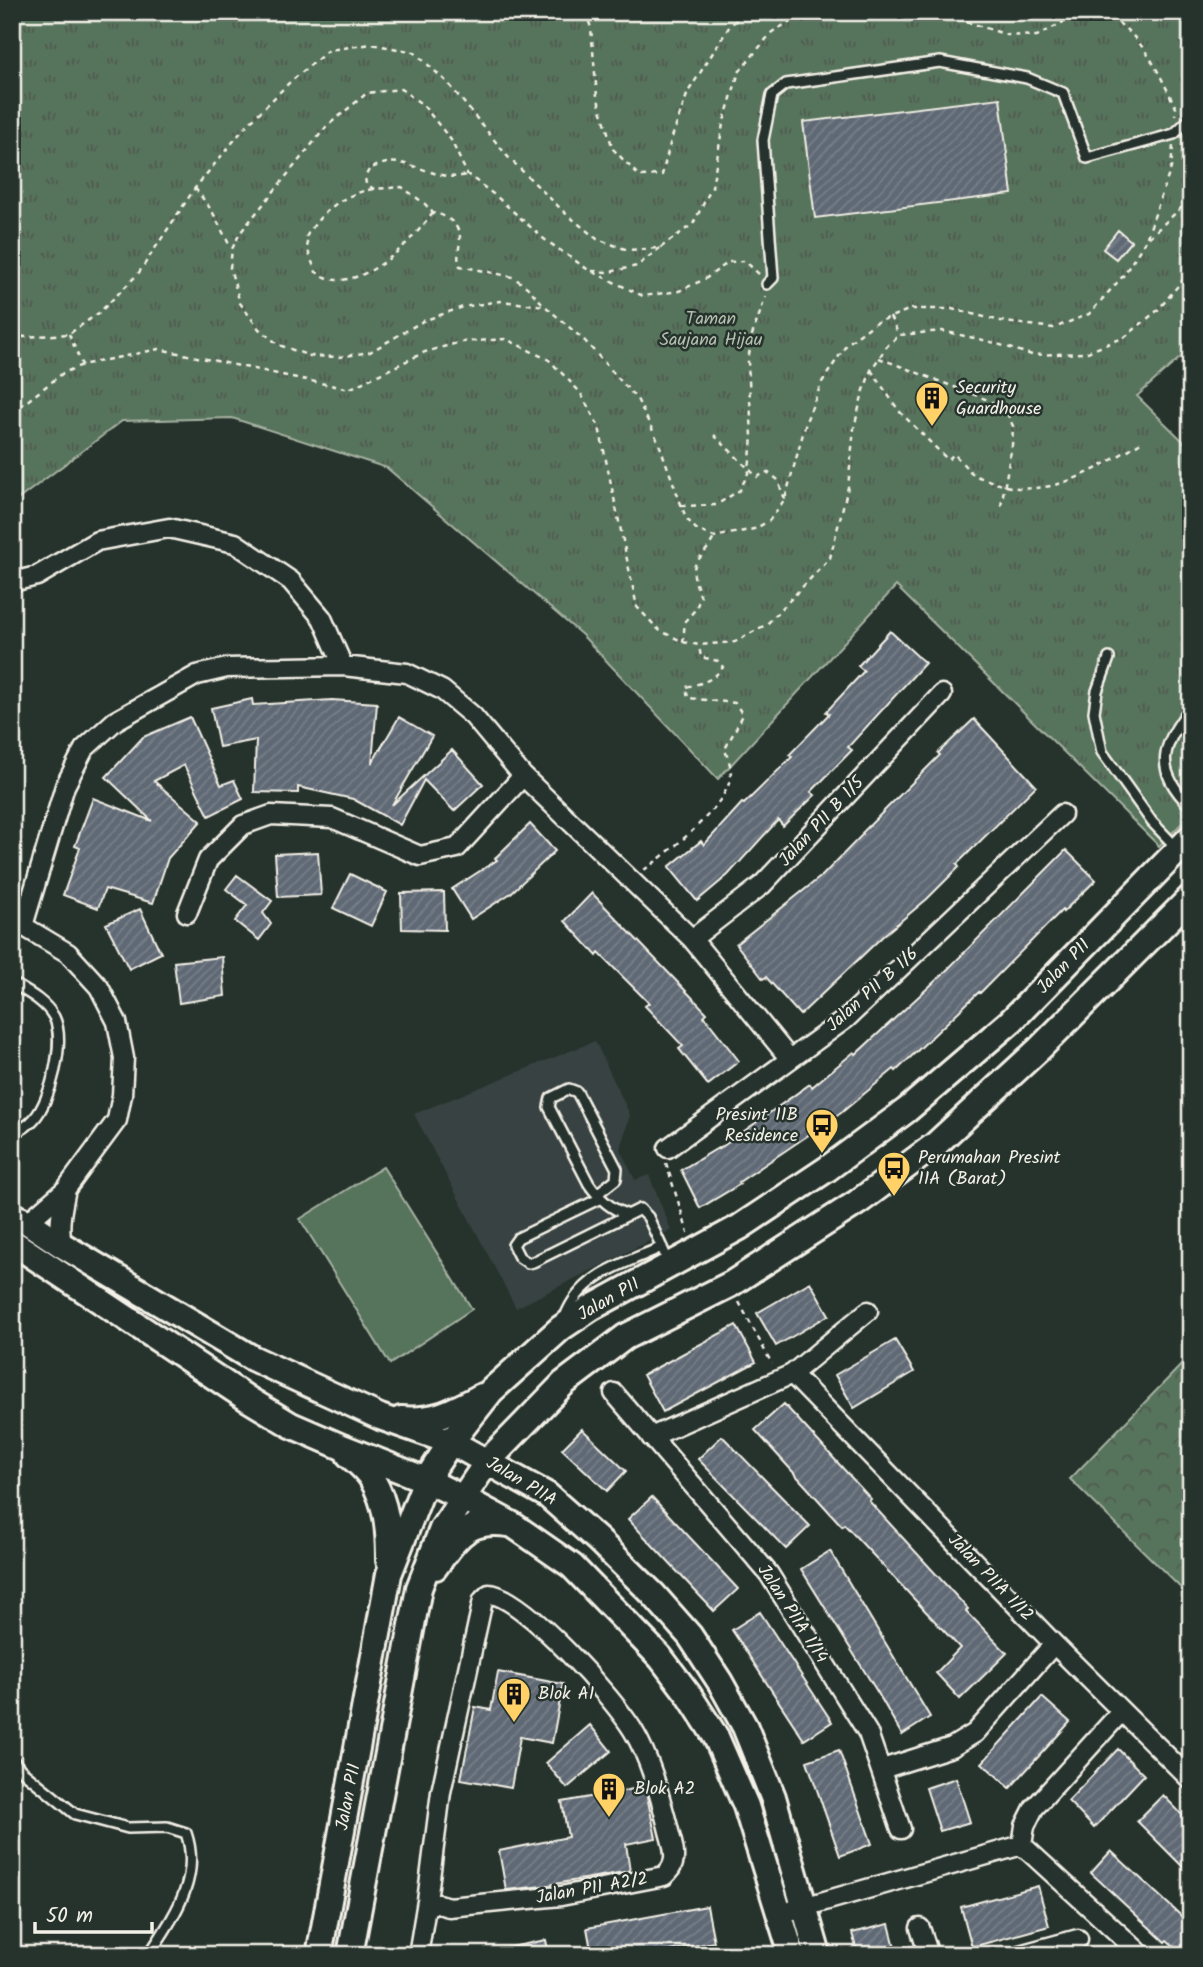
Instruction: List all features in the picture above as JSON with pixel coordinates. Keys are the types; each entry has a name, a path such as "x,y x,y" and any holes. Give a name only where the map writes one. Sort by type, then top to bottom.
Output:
{"main road":[{"name":"Jalan P11","path":"319,1955 389,1574 426,1480 451,1442 491,1391 561,1328 666,1256 740,1227 827,1169 907,1110 1011,1021 1184,843"},
{"name":"Jalan P11","path":"350,1955 419,1588 442,1529 487,1462 564,1383 625,1337 731,1284 858,1202 935,1145 1040,1049 1191,897"},
{"name":"Jalan P11A","path":"20,1219 252,1358 380,1417 451,1442 547,1495 598,1540 653,1594 690,1636 745,1727 774,1797 818,1955"},
{"path":"12,1242 21,1245 248,1399 291,1424 463,1498 513,1525 572,1566 661,1658 716,1737 746,1806 792,1955"},
{"path":"380,1417 419,1421 446,1415 491,1391"},
{"path":"524,1424 519,1450 522,1466 547,1495"},
{"path":"342,1447 371,1476 384,1506 389,1533 389,1574"},
{"path":"419,1588 451,1545 471,1527 488,1521 513,1525"}],"street":[{"path":"12,582 37,576 97,541 169,528 235,543 291,581 323,618 343,666"},
{"path":"20,1219 66,1189 117,1120 122,1095 124,1058 117,1022 99,987 68,953 18,924 65,786 85,749 115,721 197,675 227,668 343,666 407,673 442,690 473,716 523,776 692,939 789,1058"},
{"name":"Jalan P11 B 1/5","path":"692,939 762,885 942,694"},
{"path":"187,913 208,860 243,825 271,815 332,818 420,856 457,848 523,776"},
{"name":"Jalan P11 B 1/6","path":"668,1148 847,1018 1062,814"},
{"path":"62,1245 61,1216 66,1189"},
{"path":"651,1437 787,1376 868,1311"},
{"name":"Jalan P11A 1/12","path":"787,1376 1191,1780"},
{"name":"Jalan P11A 1/14","path":"614,1393 769,1573 868,1733 901,1829"},
{"name":"Jalan P11 A2/2","path":"489,1594 498,1594 530,1615 584,1670 633,1731 656,1782 674,1854 672,1867 663,1876 561,1896 449,1908 427,1901 441,1792 483,1600 489,1594"},
{"path":"881,1769 952,1747 975,1733 1054,1644"},
{"path":"1022,1845 1025,1826 1034,1808 1121,1712"},
{"path":"779,1914 1022,1845"},
{"path":"1022,1845 1142,1955"},
{"path":"418,1955 427,1901"},
{"path":"920,1928 929,1955"},
{"path":"1019,1955 1078,1939"}],"lane":[{"path":"767,285 773,278 763,140 772,95 786,85 940,62 1027,78 1063,93 1087,158 1174,134 1191,118"},
{"path":"1109,658 1097,691 1094,712 1102,751 1152,822 1184,843"},
{"path":"1191,707 1172,732 1165,758 1167,776 1173,790 1191,807"},
{"path":"12,983 36,997 53,1016 59,1032 60,1052 36,1118 24,1129 12,1134"},
{"path":"626,1214 612,1207 599,1196 589,1184 548,1107 551,1098 569,1089 577,1093 617,1169 616,1179 599,1196 518,1238 513,1245 524,1261 533,1262 639,1209 643,1211 666,1256"},
{"path":"599,1196 606,1218 605,1225"},
{"path":"12,1759 21,1770 75,1814 128,1828 167,1827 186,1833 192,1849 190,1872 180,1906 149,1955"}],"path":[{"path":"586,12 591,28 597,96 613,149 639,176 662,175 688,92 731,24 751,12"},
{"path":"590,271 609,272 637,266 693,224 712,187 723,124 739,72 772,32 807,12"},
{"path":"938,12 1007,35 1037,36 1082,12"},
{"path":"433,213 402,187 357,192 335,204 316,220 306,237 316,272 335,280 373,269 399,250 433,213 441,213 452,222 460,234 460,265 466,269 513,277 527,287 585,341 637,399 658,441 686,518 696,528 714,537 754,529 769,521 785,499 807,419 822,382 848,344 875,323 911,309 952,309 1005,322 1054,328 1089,314 1123,276 1146,240 1171,168 1176,108 1140,42 1101,12"},
{"path":"12,333 24,337 69,334 100,312 138,274 195,188 246,126 290,82 329,50 371,44 414,52 448,83 508,157 564,212 597,239 628,250 660,247"},
{"path":"545,306 500,301 463,307 423,321 370,352 339,357 310,356 279,345 259,329 240,303 230,268 232,249 240,233 326,127 367,93 401,89 423,105 451,140 467,174 544,239 590,271 643,296 679,291 705,279 729,262 746,261 763,277 767,285 761,313 752,335 748,361 752,437 749,471 740,490 716,505 681,506"},
{"path":"374,189 366,184 365,177 370,168 388,163 413,166 456,178 467,174"},
{"path":"195,188 212,211 232,249"},
{"path":"1146,240 1191,198"},
{"path":"12,412 63,373 82,365 159,349 349,389 425,352 461,342 506,339 549,360 580,392 599,427 637,607 659,630 683,642 699,645 735,642 767,624 830,558 848,487 854,428 871,370 887,346 899,335 942,331 988,341 1032,355 1085,353 1125,337 1158,310 1191,270"},
{"path":"890,317 899,335"},
{"path":"69,334 82,365"},
{"path":"879,358 988,400 1007,413 1013,426 1012,445 1001,506"},
{"path":"871,370 899,411 948,460 954,454 974,475 1004,486 1034,488 1071,481 1098,468 1143,439"},
{"path":"714,435 757,477 766,472 777,479 785,499"},
{"path":"683,642 685,621 695,610 701,597 694,581 693,565 701,554 708,550 714,537"},
{"path":"630,880 675,848 708,814 724,797 731,774 725,749 743,715 735,703 688,698 687,687 717,676 723,667 718,661 702,657 699,645"},
{"path":"668,1148 666,1165 688,1233"},
{"path":"731,1284 764,1351 787,1376"}],"shaded area":[{"path":"595,1041 630,1115 620,1149 635,1180 649,1175 671,1230 516,1308 414,1114"}],"green space":[{"name":"Taman Saujana Hijau","path":"12,12 1191,12 1191,348 1137,396 1191,449 1191,814 1159,846 896,586 718,779 582,635 387,468 232,418 122,421 12,504"},
{"path":"383,1167 472,1309 390,1364 300,1219"},
{"path":"1191,1355 1191,1598 1070,1479"}],"building":[{"path":"1000,98 1012,194 815,218 803,122"},
{"path":"1118,230 1131,241 1116,259 1103,249"},
{"path":"890,631 925,663 848,747 852,750 811,792 815,795 783,826 778,820 728,875 697,901 669,867 701,841 704,845 742,803 792,757 789,755 829,714 826,712 864,671 858,666"},
{"path":"252,699 253,705 332,700 377,703 372,763 399,717 432,736 392,805 452,750 483,784 454,811 424,780 400,825 353,799 298,787 298,793 254,792 256,740 219,747 211,708"},
{"path":"190,717 221,785 234,780 243,799 209,816 184,765 154,781 201,821 168,858 153,903 105,889 98,908 63,895 80,848 75,846 93,798 152,821 106,777 143,737"},
{"path":"974,719 1036,786 957,864 959,867 927,899 884,935 800,1015 766,977 763,979 736,944 823,875 940,755 938,753"},
{"path":"530,824 555,851 511,893 471,919 452,889 497,860 495,858"},
{"path":"1066,850 1096,880 896,1071 894,1069 841,1113 739,1182 740,1184 700,1208 681,1170 719,1149 810,1084 812,1087 854,1052 856,1054 944,973"},
{"path":"318,852 321,895 278,897 275,854"},
{"path":"350,874 387,892 371,926 333,908"},
{"path":"237,875 272,901 263,913 271,924 259,940 235,921 247,905 226,889"},
{"path":"444,892 445,930 402,929 401,893"},
{"path":"592,893 707,1013 704,1016 739,1061 708,1085 679,1049 683,1046 645,1006 649,1003 599,953 597,956 565,921"},
{"path":"140,909 161,953 129,969 106,924"},
{"path":"222,957 225,996 179,1003 174,962"},
{"path":"810,1282 829,1315 776,1346 757,1313"},
{"path":"736,1325 756,1362 663,1412 643,1375"},
{"path":"895,1340 914,1372 854,1408 835,1375"},
{"path":"784,1404 968,1609 966,1611 1007,1653 960,1699 936,1673 960,1648 844,1524 842,1526 755,1430"},
{"path":"582,1429 626,1471 607,1491 562,1449"},
{"path":"722,1436 810,1526 786,1549 698,1459"},
{"path":"652,1497 738,1589 714,1611 628,1519"},
{"path":"830,1551 930,1717 902,1735 801,1569"},
{"path":"760,1612 832,1722 804,1740 732,1630"},
{"name":"Blok A1","path":"498,1672 563,1684 552,1743 520,1737 511,1788 461,1779 475,1707 491,1710"},
{"path":"1042,1697 1070,1722 1010,1788 982,1763"},
{"path":"590,1725 611,1751 567,1788 546,1763"},
{"path":"1118,1749 1144,1775 1094,1828 1068,1801"},
{"path":"839,1750 872,1844 840,1856 807,1761"},
{"path":"956,1778 970,1822 940,1831 926,1788"},
{"name":"Blok A2","path":"645,1787 656,1838 626,1844 630,1871 506,1890 499,1851 568,1837 562,1802"},
{"path":"1163,1795 1191,1824 1191,1875 1137,1821"},
{"path":"1111,1851 1191,1925 1191,1955 1184,1955 1167,1940 1165,1942 1091,1873"},
{"path":"1038,1886 1049,1926 972,1947 961,1907"},
{"path":"707,1906 714,1942 649,1955 592,1955 587,1928"},
{"path":"889,1924 897,1955 858,1955 852,1933"},
{"path":"546,1940 549,1955 501,1955 501,1949"}],"place":[{"name":"Security Guardhouse","path":"932,428"},
{"name":"Presint 11B Residence","path":"822,1155"},
{"name":"Perumahan Presint 11A (Barat)","path":"894,1198"},
{"name":"Blok A1","path":"514,1724"},
{"name":"Blok A2","path":"609,1819"}]}
